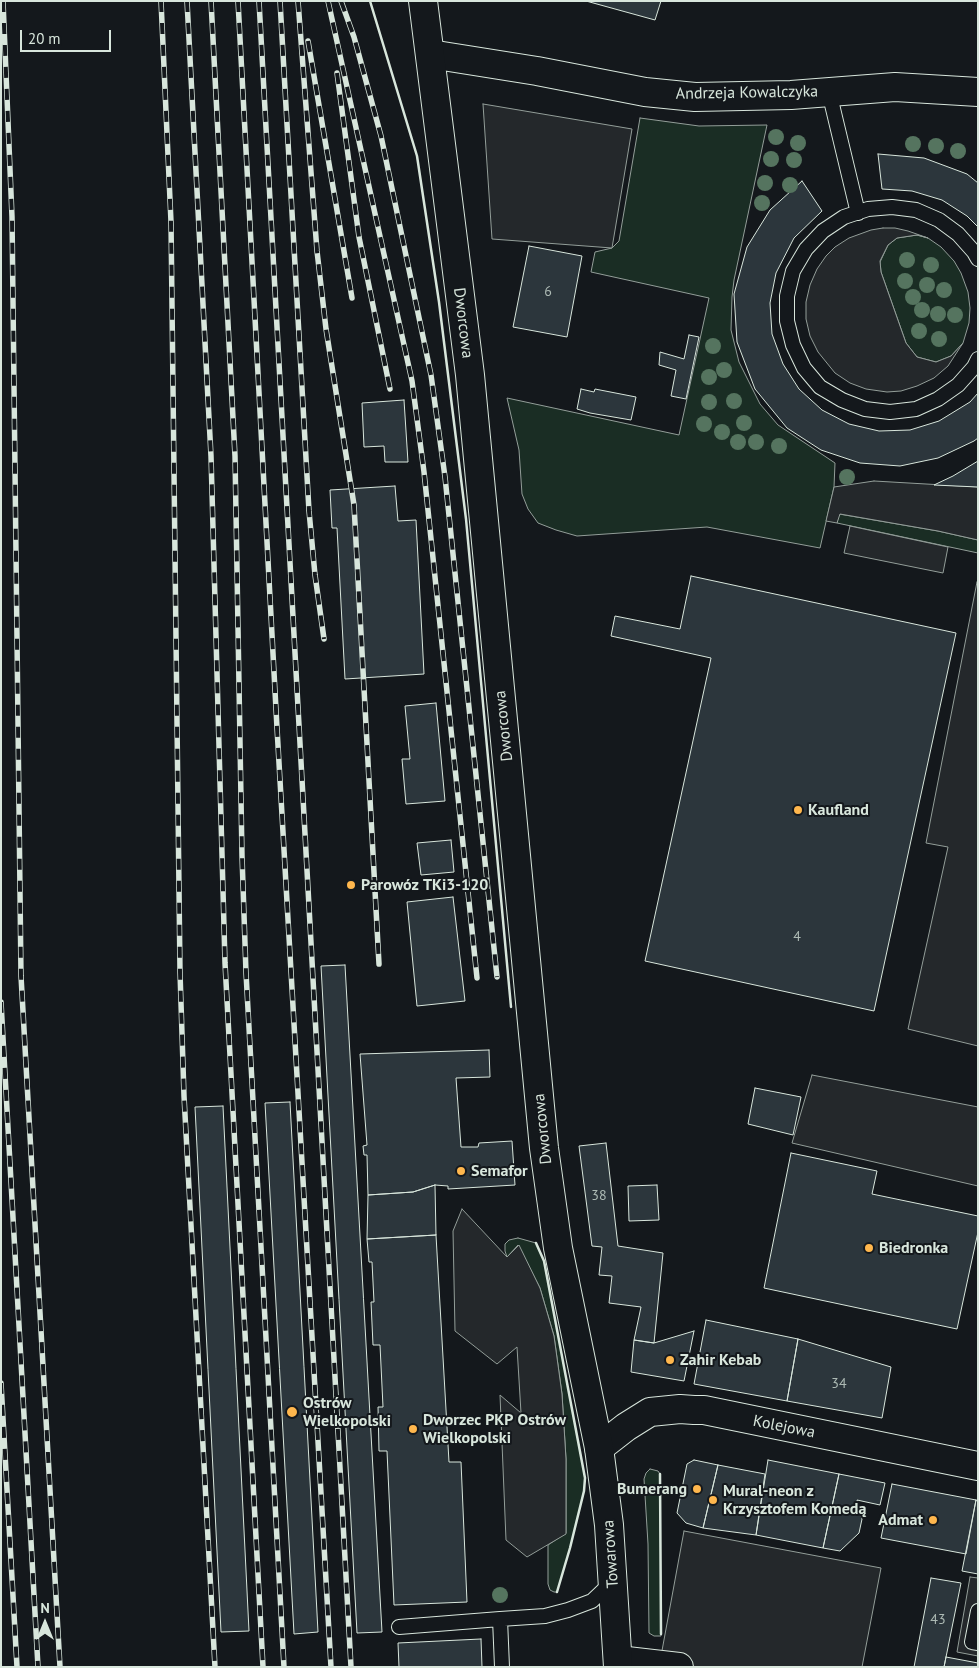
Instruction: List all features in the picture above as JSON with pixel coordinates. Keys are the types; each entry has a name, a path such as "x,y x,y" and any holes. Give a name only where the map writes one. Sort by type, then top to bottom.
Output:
{"main road":[{"name":"Dworcowa","path":"423,1 470,375 544,1148 554,1225 599,1448"},
{"name":"Andrzeja Kowalczyka","path":"430,54 537,70 645,92 704,97 782,95 894,87 978,92"},
{"name":"Kolejowa","path":"599,1448 626,1427 650,1412 680,1409 704,1410 978,1466"},
{"name":"Towarowa","path":"599,1448 609,1525 618,1663 679,1667"}],"lane":[{"path":"829,92 858,212"},
{"path":"978,259 958,234 938,220 916,210 892,207 868,209 844,217 823,231 806,249 793,271 787,296 787,321 793,345 804,368 820,387 842,400 865,409 890,412 916,409 938,400 958,385 974,367 978,359"},
{"path":"399,1627 545,1616 592,1601 613,1581"},
{"path":"978,1612 972,1642 978,1644"},
{"path":"500,1619 502,1667"}],"green space":[{"path":"640,118 699,126 767,125 734,280 731,330 739,362 760,404 778,425 835,463 834,487 820,548 707,527 577,536 538,523 528,509 522,494 519,450 507,398 679,435 709,298 591,272 595,252 612,248 619,241"},
{"path":"917,235 928,238 941,247 954,261 968,292 969,323 963,343 951,356 936,362 917,357 906,343 881,272 880,262 888,245 897,238"},
{"path":"839,514 978,540 978,553 837,523"},
{"path":"518,1238 536,1243 544,1261 585,1478 584,1491 570,1548 557,1592 550,1590 548,1584 548,1545 566,1533 566,1459 562,1394 554,1336 540,1288 518,1245 507,1257 505,1251 505,1244 509,1240"},
{"path":"650,1469 658,1471 660,1474 661,1636 654,1636 649,1633 648,1544 644,1479"}],"shaded area":[{"path":"483,104 632,129 612,248 492,239"},
{"path":"883,228 895,228 928,238 917,235 897,238 888,245 880,261 881,272 906,343 917,357 936,362 951,356 963,343 948,366 934,378 901,391 887,392 866,389 850,383 835,373 818,352 810,336 806,319 806,302 810,285 817,269 826,256 835,247 849,238"},
{"path":"874,481 978,487 978,540 840,514 837,523 826,521 834,487"},
{"path":"850,526 948,547 943,573 844,553"},
{"path":"977,582 978,1046 908,1029 948,847 926,843"},
{"path":"812,1075 978,1107 978,1186 792,1143"},
{"path":"462,1209 507,1257 519,1245 540,1288 554,1336 562,1394 566,1459 566,1534 527,1557 506,1540 500,1395 521,1413 517,1347 497,1364 455,1331 453,1231"},
{"path":"684,1531 881,1568 862,1667 659,1667"},
{"path":"970,1577 978,1578 978,1656 957,1652"}],"building":[{"path":"586,1 661,1 655,20"},
{"path":"878,154 924,158 967,174 978,183 978,227 967,216 942,200 912,191 882,189"},
{"path":"802,181 822,211 794,238 776,273 770,303 772,334 783,364 799,389 822,410 849,424 879,431 910,430 939,421 970,402 978,393 978,438 974,441 938,458 900,466 860,463 821,450 787,428 755,389 737,342 734,294 747,247 770,210"},
{"path":"529,246 582,256 567,337 513,327"},
{"path":"689,335 699,337 686,399 671,396 676,370 659,365 660,352 684,359"},
{"path":"581,389 594,392 595,389 636,397 631,420 577,409"},
{"path":"404,400 408,462 385,462 384,446 364,447 362,403"},
{"path":"978,461 978,487 934,485 953,476"},
{"path":"395,486 398,521 416,520 424,674 345,679 337,528 332,528 330,490"},
{"name":"Kaufland","path":"691,576 956,633 874,1011 645,961 711,658 611,636 615,616 680,629"},
{"path":"436,703 445,801 406,804 402,759 410,759 405,706"},
{"path":"451,840 454,872 421,875 417,843"},
{"path":"453,897 465,1001 417,1006 407,902"},
{"path":"345,965 382,1632 357,1633 321,966"},
{"path":"489,1050 490,1077 456,1078 461,1147 478,1147 479,1143 512,1141 515,1185 448,1189 448,1186 435,1185 413,1192 368,1195 367,1155 364,1155 363,1146 367,1145 360,1054"},
{"path":"755,1088 801,1097 793,1135 748,1124"},
{"path":"290,1102 318,1632 294,1634 265,1103"},
{"path":"223,1106 249,1631 221,1632 195,1107"},
{"path":"606,1143 618,1246 663,1253 654,1343 634,1340 641,1307 609,1303 612,1276 599,1275 602,1247 592,1246 579,1146"},
{"path":"791,1153 877,1171 872,1194 978,1216 978,1232 957,1329 764,1288"},
{"path":"435,1185 436,1235 367,1239 368,1195 413,1192"},
{"path":"657,1185 659,1220 629,1221 628,1186"},
{"name":"Dworzec PKP Ostrów Wielkopolski","path":"436,1235 449,1462 461,1462 467,1602 394,1605 387,1451 379,1451 378,1407 383,1407 380,1345 373,1345 371,1302 374,1302 372,1262 369,1262 367,1239"},
{"path":"706,1320 798,1339 787,1401 694,1384"},
{"path":"694,1331 684,1381 631,1372 634,1340 654,1343"},
{"path":"798,1339 891,1367 882,1418 787,1401"},
{"name":"Bumerang","path":"694,1460 718,1465 703,1528 686,1523 677,1513 687,1464"},
{"path":"768,1460 839,1474 823,1548 756,1535"},
{"path":"718,1465 765,1474 756,1535 703,1528"},
{"path":"839,1474 885,1483 880,1505 857,1500 862,1519 859,1533 840,1551 823,1548"},
{"path":"892,1484 976,1500 966,1554 881,1538"},
{"path":"976,1500 978,1501 978,1574 962,1571"},
{"path":"931,1578 961,1583 944,1667 914,1667"},
{"path":"481,1639 482,1667 399,1667 398,1643"},
{"path":"946,1657 978,1663 978,1667 944,1667"}],"railway":[{"path":"3,1 12,217 21,976 60,1667"},
{"path":"161,1 171,222 180,972 184,1096 215,1667"},
{"path":"187,1 211,456 225,963 263,1667"},
{"path":"211,1 235,456 242,856 246,973 284,1667"},
{"path":"238,1 277,728 331,1667"},
{"path":"259,1 351,1667"},
{"path":"280,1 309,511 324,639"},
{"path":"298,1 317,251 326,329 354,505 379,964"},
{"path":"328,1 412,381 424,472 477,978"},
{"path":"341,1 354,37 381,136 431,375 445,477 497,977"},
{"path":"308,41 352,298"},
{"path":"337,73 359,237 390,389"},
{"path":"1,1002 38,1667"},
{"path":"1,1383 17,1667"}],"wall":[{"path":"370,1 417,156 439,302 466,519 511,1007"},
{"path":"536,1243 544,1261 585,1478 584,1491 557,1592"},
{"path":"660,1474 661,1634"}],"place":[{"name":"Kaufland","path":"798,810"},
{"name":"Parowóz TKi3-120","path":"351,885"},
{"name":"Semafor","path":"461,1171"},
{"name":"Biedronka","path":"869,1248"},
{"name":"Zahir Kebab","path":"670,1360"},
{"name":"Ostrów Wielkopolski","path":"292,1412"},
{"name":"Dworzec PKP Ostrów Wielkopolski","path":"413,1429"},
{"name":"Bumerang","path":"697,1489"},
{"name":"Mural-neon z Krzysztofem Komedą","path":"713,1500"},
{"name":"Admat","path":"933,1520"}]}
